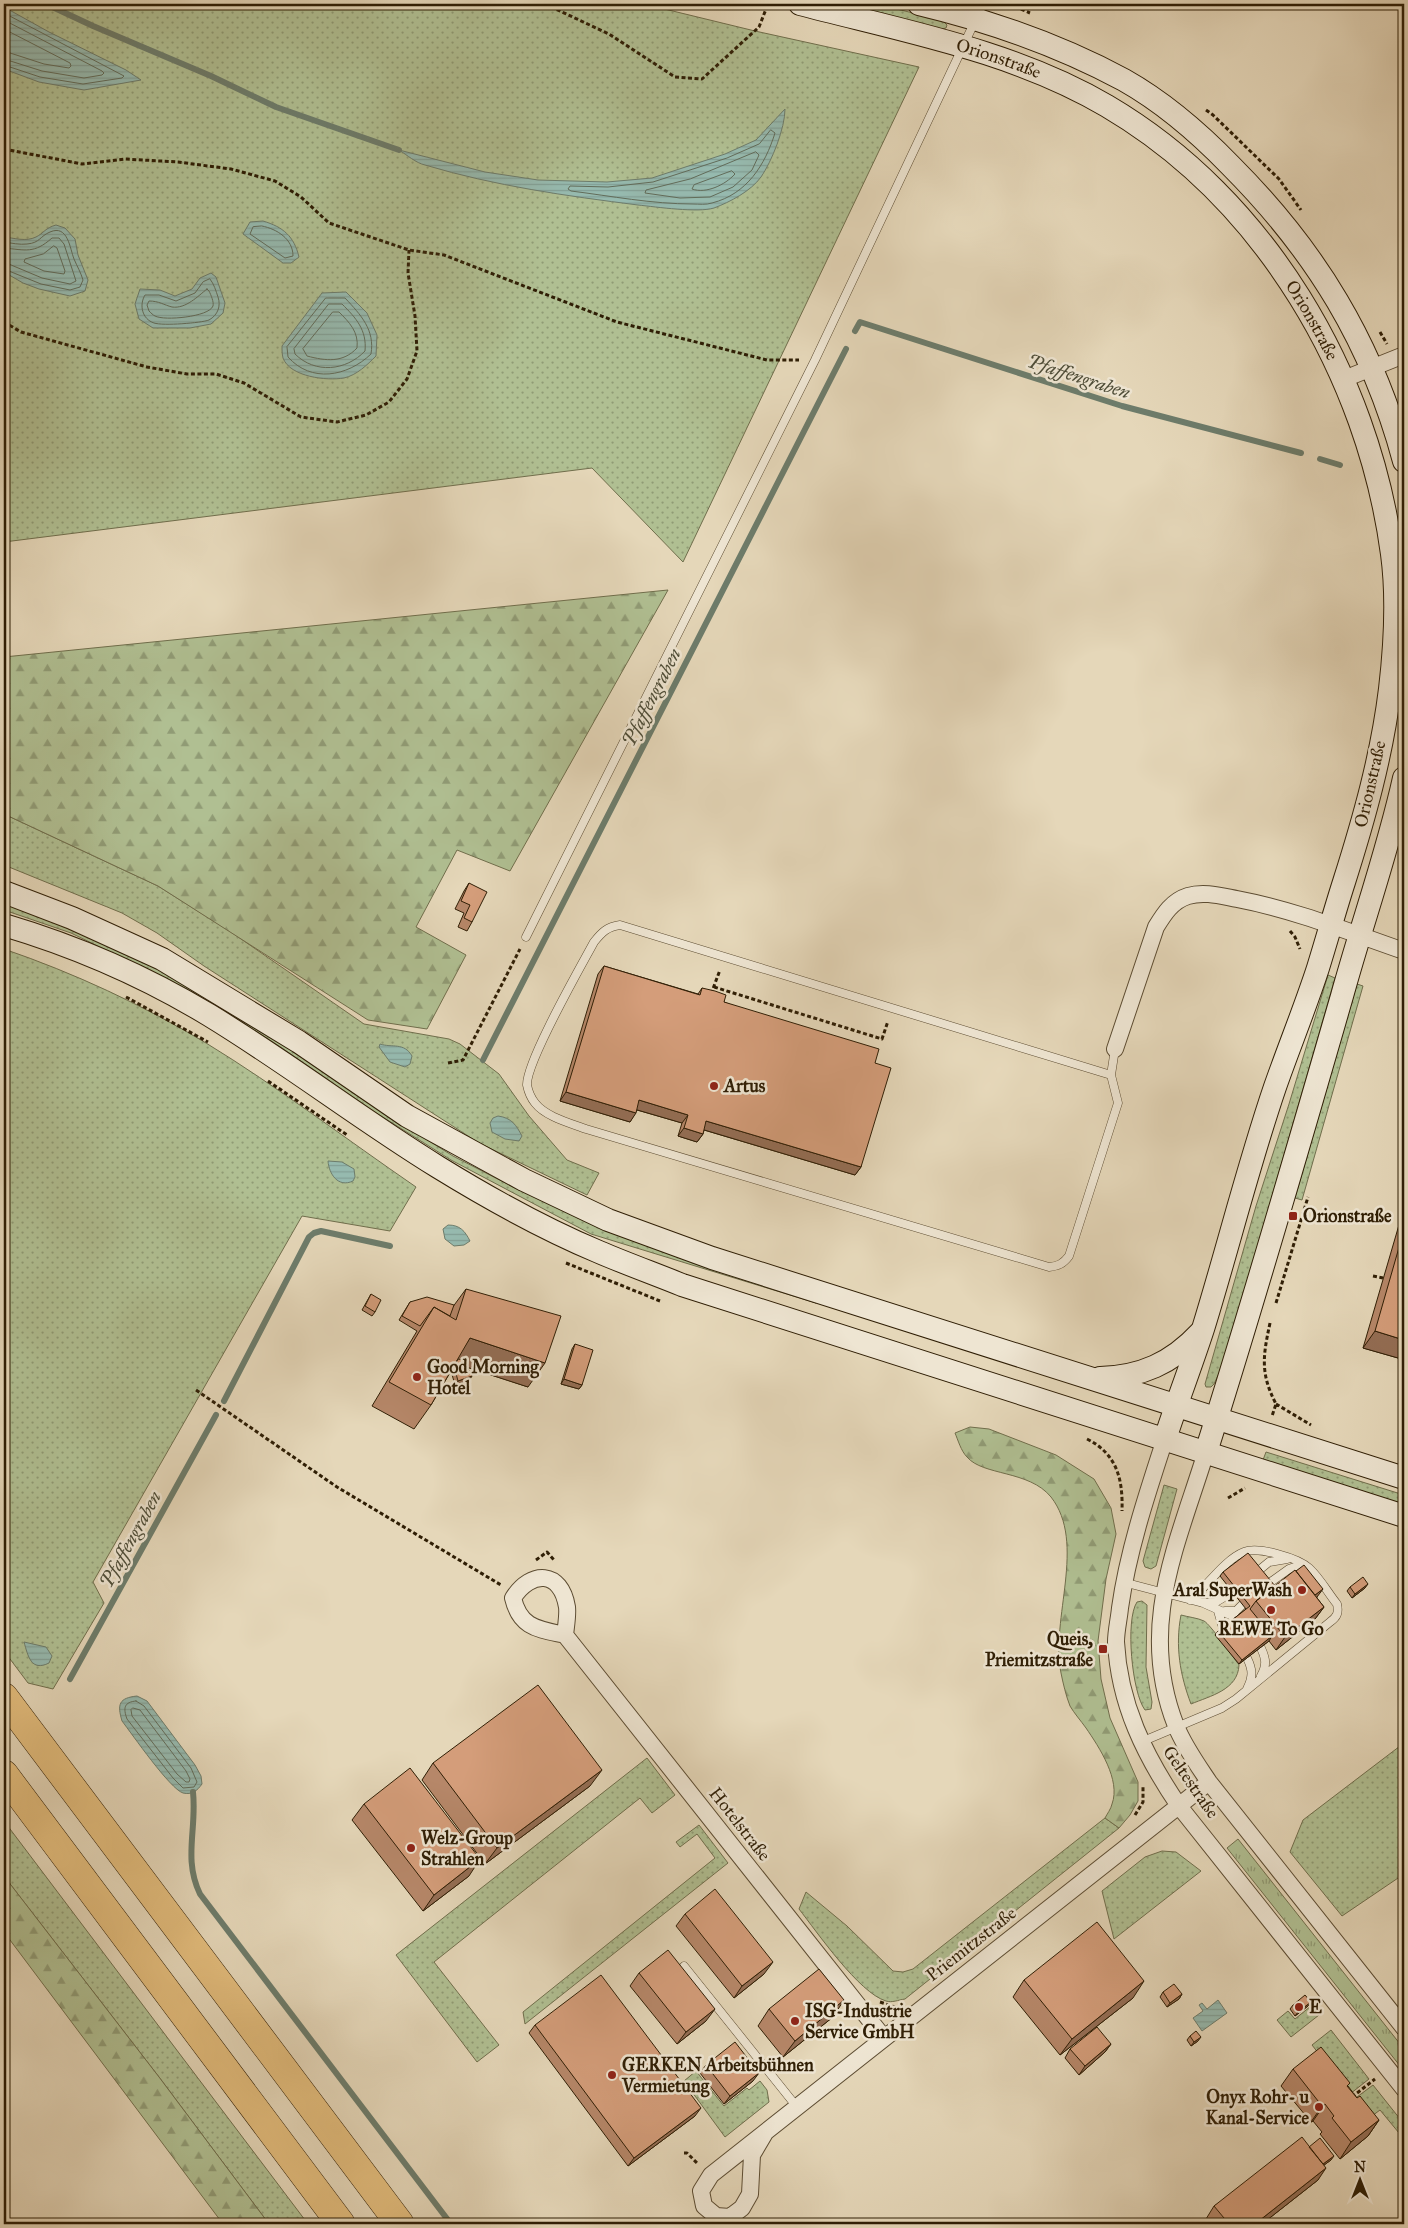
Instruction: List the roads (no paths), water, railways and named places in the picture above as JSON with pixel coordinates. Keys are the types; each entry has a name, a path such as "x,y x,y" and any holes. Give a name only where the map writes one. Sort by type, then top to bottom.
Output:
{"highway":[{"path":"4,1697 400,2224"},
{"path":"4,1774 341,2224"}],"street":[{"name":"Orionstraße","path":"800,4 962,46 1037,71 1104,104 1145,129 1187,164 1238,215 1298,293 1320,330 1344,379 1365,437 1382,496 1393,558 1395,624 1390,691 1370,798 1318,968 1274,1090 1202,1331 1165,1439"},
{"name":"Orionstraße","path":"919,4 980,11 1125,81 1202,136 1260,194 1322,273 1372,367 1404,461"},
{"path":"1344,379 1404,355"},
{"name":"Orionstraße","path":"1206,1452 1279,1214 1359,934 1395,820 1404,778"},
{"path":"4,892 72,918 162,959 210,986 299,1042 407,1116 524,1180 608,1220 712,1258 1404,1478"},
{"path":"1115,1049 1156,927 1164,914 1176,902 1189,896 1207,894 1265,905 1330,924 1404,951"},
{"path":"4,925 35,934 130,973 208,1015 358,1116 440,1168 511,1209 598,1252 682,1284 1404,1516"},
{"path":"1087,1378 1127,1376 1145,1372 1167,1362 1180,1353 1202,1331"},
{"name":"Geltestraße","path":"1165,1439 1124,1582 1116,1640 1119,1672 1128,1709 1140,1742 1179,1806 1404,2089"},
{"name":"Geltestraße","path":"1206,1452 1175,1547 1164,1593 1158,1634 1159,1659 1165,1691 1176,1726 1189,1752 1209,1782 1404,2028"},
{"path":"542,1576 553,1580 562,1592 567,1608 565,1635 527,1624 516,1613 513,1598 519,1589 531,1579 542,1576"},
{"name":"Hotelstraße","path":"565,1635 884,2038"},
{"name":"Priemitzstraße","path":"764,2133 752,2155 750,2194 742,2208 730,2217 716,2216 704,2206 701,2190 711,2175 764,2133 797,2107 884,2038 1209,1782"}],"lane":[{"path":"526,937 815,360 980,11"},
{"path":"1111,1075 620,926 610,927 602,932 594,942 538,1050 528,1076 527,1086 535,1103 563,1120 586,1129 1049,1267 1064,1263 1069,1256 1118,1103 1111,1075 1115,1049"},
{"path":"1140,1742 1222,1708 1247,1691 1336,1618 1338,1611 1337,1604 1309,1567 1258,1549 1244,1552 1212,1576 1202,1591 1190,1600"},
{"path":"1258,1571 1269,1562 1290,1559"},
{"path":"1268,1584 1289,1569 1304,1564"},
{"path":"1124,1582 1203,1603 1237,1618"},
{"path":"1203,1603 1216,1602 1232,1592"},
{"path":"1218,1611 1236,1611 1242,1606"},
{"path":"1218,1611 1223,1628"},
{"path":"1259,1681 1265,1669 1266,1659 1261,1648"},
{"path":"1247,1658 1252,1668 1252,1678 1247,1691"},
{"path":"684,1966 797,2107"}],"water":[{"path":"4,7 49,32 126,70 141,80 84,90 39,82 4,69"},
{"path":"785,109 783,125 777,144 757,182 740,196 720,206 698,210 638,205 504,185 422,164 399,150 485,172 538,180 607,182 652,178 725,154 756,140"},
{"path":"263,221 287,233 294,243 299,257 291,263 283,263 243,234 250,222"},
{"path":"56,225 65,228 75,239 78,255 88,280 85,291 70,296 39,289 23,283 4,272 4,237 28,239"},
{"path":"211,273 216,277 225,303 223,313 211,324 190,328 153,328 139,319 135,304 140,289 160,290 175,296 192,289 200,278"},
{"path":"346,292 367,313 377,335 376,356 357,372 344,378 319,378 293,370 283,358 282,346 322,293"},
{"path":"380,1044 398,1046 405,1049 412,1056 410,1064 405,1067 390,1062 379,1047"},
{"path":"498,1116 507,1118 515,1125 522,1136 519,1141 505,1139 492,1132 490,1123 493,1118"},
{"path":"328,1161 342,1162 354,1169 355,1177 353,1181 343,1183 335,1178 330,1171"},
{"path":"448,1225 462,1229 470,1241 464,1245 454,1246 445,1239 443,1229"},
{"path":"24,1642 46,1647 52,1656 49,1663 43,1665 34,1664 29,1657"},
{"path":"137,1696 147,1701 195,1765 201,1776 202,1784 194,1792 183,1793 169,1782 122,1721 121,1703 126,1698"},
{"path":"1218,2000 1227,2013 1202,2031 1193,2018 1203,2011 1199,2005 1202,2003 1207,2009"}],"waterway":[{"path":"46,4 211,76 276,107 399,150"},
{"name":"Pfaffengraben","path":"855,331 860,322 1122,406 1301,453"},
{"name":"Pfaffengraben","path":"483,1060 846,349"},
{"name":"Pfaffengraben","path":"1320,459 1340,465"},
{"name":"Pfaffengraben","path":"224,1401 309,1237 321,1231 390,1246"},
{"name":"Pfaffengraben","path":"70,1679 216,1415"},
{"path":"193,1792 191,1856 192,1869 200,1894 451,2224"}],"place":[{"name":"Artus","path":"714,1086"},
{"name":"Orionstraße","path":"1293,1216"},
{"name":"Good Morning Hotel","path":"417,1377"},
{"name":"Aral SuperWash","path":"1302,1590"},
{"name":"REWE To Go","path":"1271,1610"},
{"name":"Queis, Priemitzstraße","path":"1103,1649"},
{"name":"Welz-Group Strahlen","path":"411,1848"},
{"name":"E","path":"1299,2007"},
{"name":"ISG-Industrie Service GmbH","path":"795,2021"},
{"name":"GERKEN Arbeitsbühnen Vermietung","path":"612,2075"},
{"name":"Onyx Rohr- u Kanal-Service","path":"1319,2107"}]}
